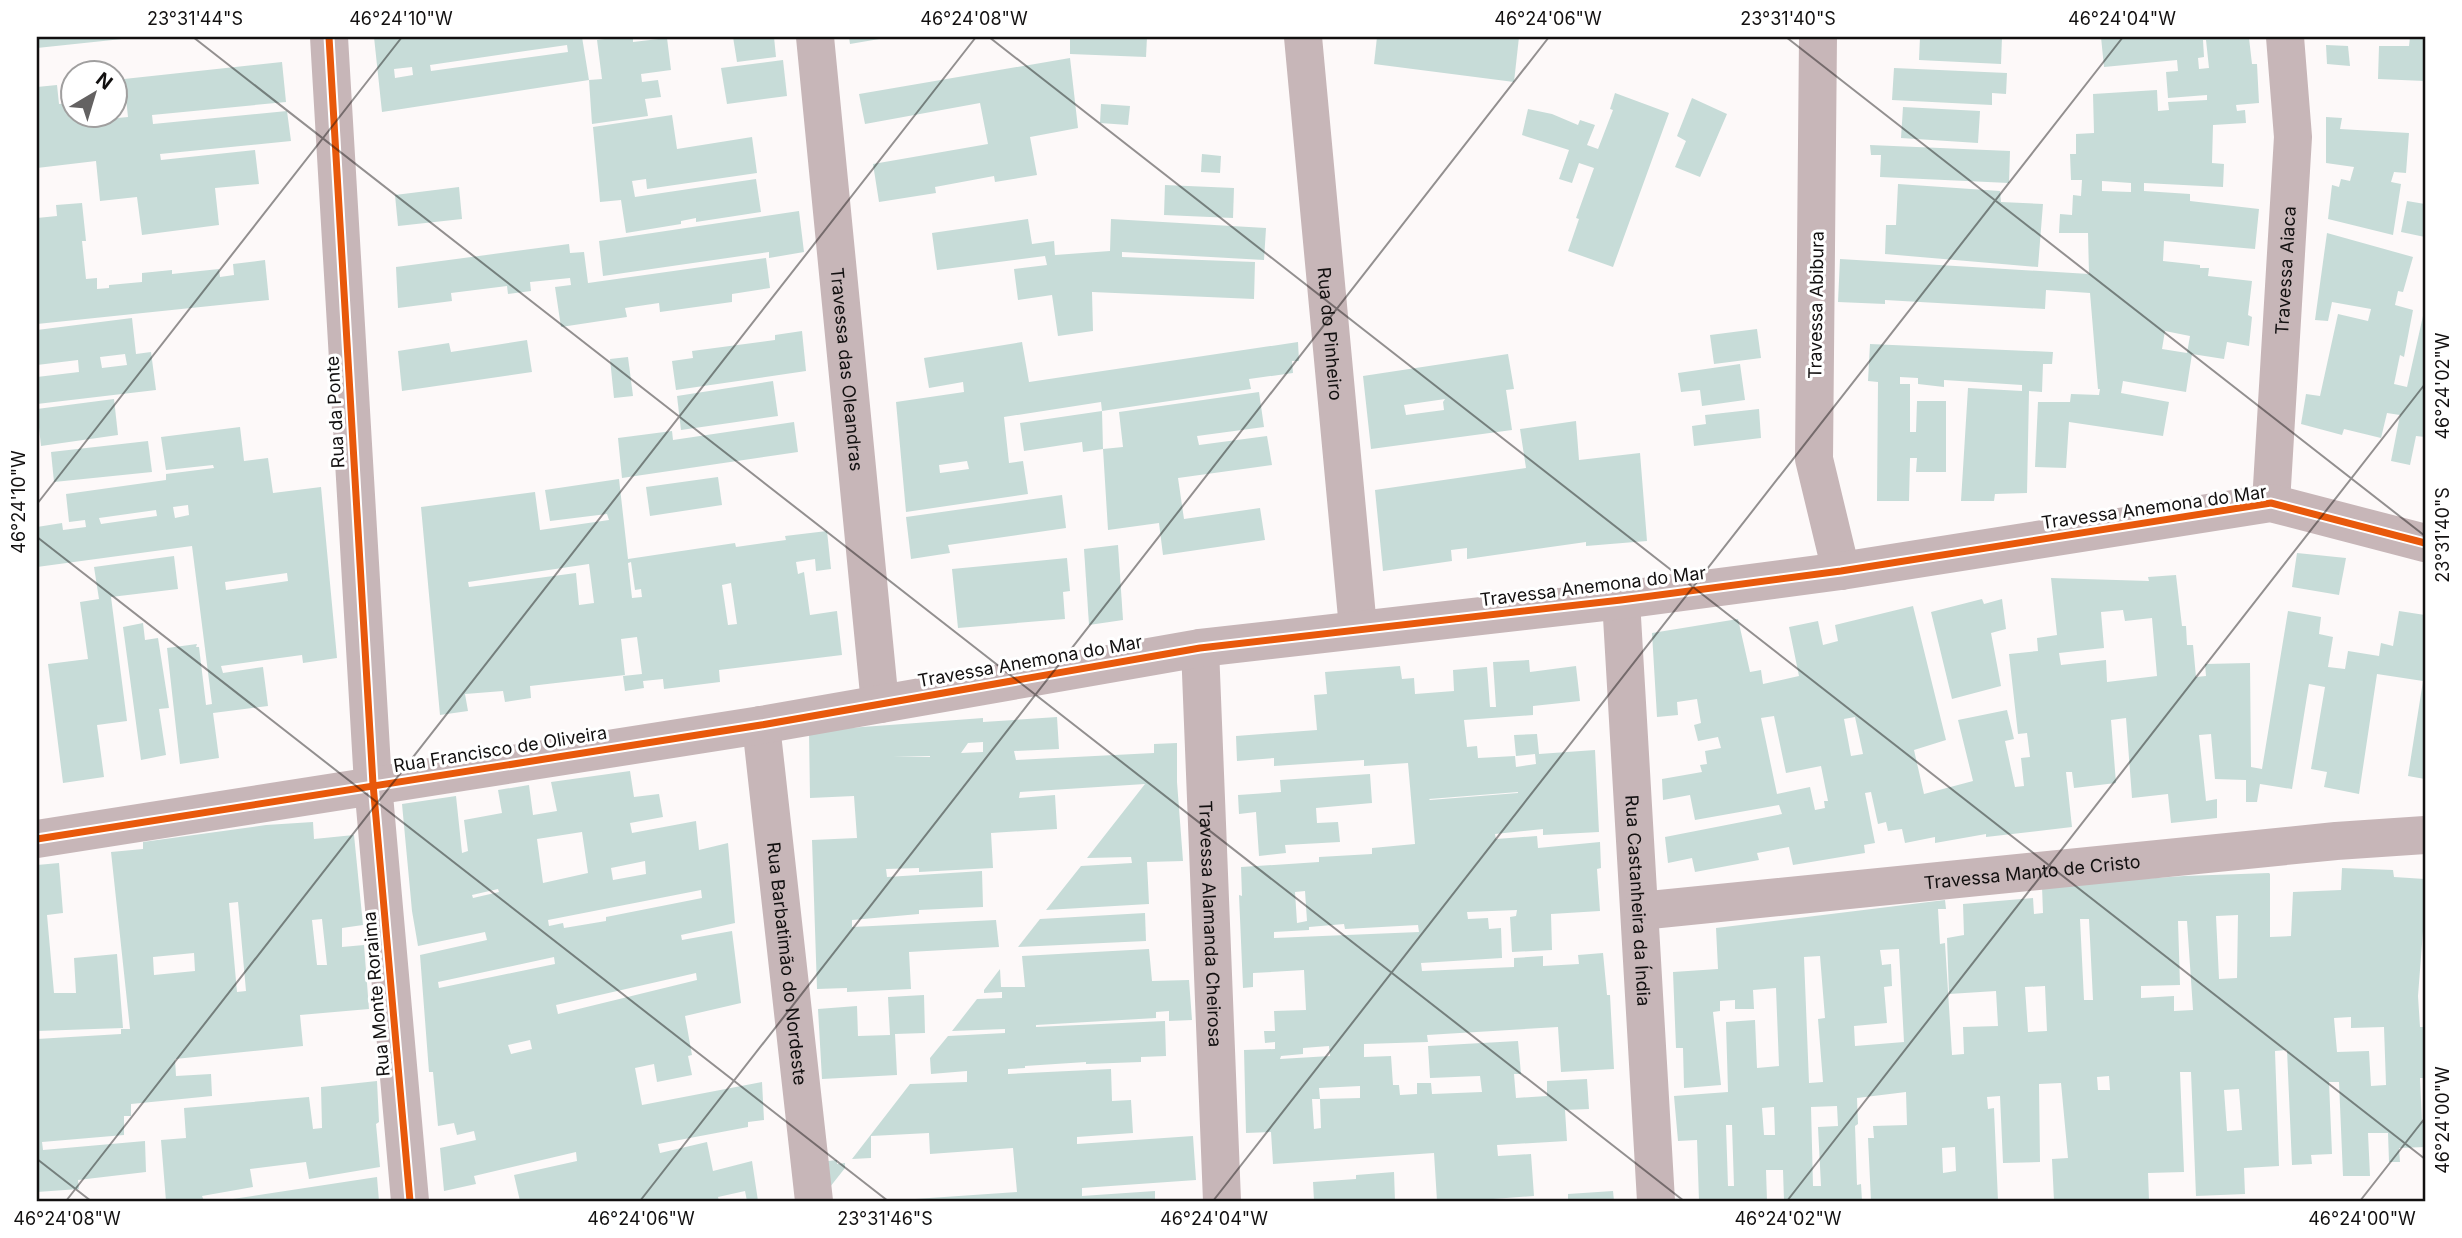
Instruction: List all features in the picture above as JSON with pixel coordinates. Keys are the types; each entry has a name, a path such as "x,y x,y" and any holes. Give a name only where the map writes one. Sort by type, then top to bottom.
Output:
{"street":[{"name":"Rua da Ponte","path":"329,37 373,784"},
{"name":"Travessa das Oleandras","path":"815,37 880,704"},
{"name":"Rua do Pinheiro","path":"1303,37 1359,628"},
{"name":"Travessa Abibura","path":"1818,37 1814,459 1841,571"},
{"name":"Travessa Aiaca","path":"2271,503 2294,137 2286,37"},
{"name":"Travessa Anemona do Mar","path":"761,725 1200,648 1621,600 1841,571 2271,503 2425,543"},
{"name":"Rua Castanheira da Índia","path":"1621,600 1656,1201"},
{"name":"Travessa Alamanda Cheirosa","path":"1200,648 1222,1201"},
{"name":"Rua Francisco de Oliveira","path":"37,839 761,725"},
{"name":"Rua Barbatimão do Nordeste","path":"761,725 814,1201"},
{"name":"Rua Monte Roraima","path":"373,784 410,1201"},
{"name":"Travessa Manto de Cristo","path":"1640,911 2336,841 2425,835"}],"building":[{"path":"37,37 122,37 122,39 37,48"},
{"path":"374,37 582,37 589,80 382,112","holes":["567,45 568,52 431,71 430,65","412,67 413,75 395,78 394,69"]},
{"path":"633,37 633,42 667,38 671,70 641,74 642,82 658,80 661,97 645,99 648,116 592,124 589,80 602,79 597,40"},
{"path":"733,37 774,37 776,57 737,62"},
{"path":"849,37 885,37 885,38 850,44"},
{"path":"1070,37 1147,37 1146,57 1070,54"},
{"path":"1377,37 1519,37 1514,82 1374,64"},
{"path":"1920,37 2002,37 2001,64 1919,60"},
{"path":"2101,37 2249,38 2252,64 2257,64 2259,103 2236,105 2237,111 2245,110 2246,123 2213,125 2212,163 2224,164 2223,187 2144,183 2144,191 2190,194 2190,201 2259,209 2255,249 2164,241 2163,261 2209,268 2208,276 2252,281 2248,315 2252,317 2249,346 2227,342 2224,359 2192,354 2186,392 2123,381 2121,393 2169,402 2163,436 2069,422 2066,468 2035,467 2038,402 2070,402 2071,394 2099,395 2090,293 2046,290 2045,309 1885,300 1885,304 1838,302 1840,259 2089,274 2088,233 2059,233 2060,214 2072,215 2073,195 2081,196 2082,180 2071,180 2070,154 2076,154 2076,134 2094,133 2093,94 2157,90 2158,111 2169,110 2168,102 2207,100 2207,95 2168,98 2166,72 2178,71 2177,60 2104,67","holes":["2203,40 2206,40 2209,68 2199,69 2198,58 2204,57","2102,181 2131,183 2131,192 2102,191","2165,331 2190,336 2187,353 2162,349"]},
{"path":"2410,37 2425,37 2425,81 2378,79 2379,46 2409,46"},
{"path":"2326,45 2348,46 2350,66 2327,64"},
{"path":"1070,58 1078,128 1030,137 1037,175 995,182 994,176 935,187 936,193 879,202 873,164 988,144 980,103 865,124 859,94"},
{"path":"783,60 787,96 727,104 721,68"},
{"path":"282,62 286,102 152,115 153,124 287,111 291,141 160,154 161,160 255,150 259,184 215,188 219,225 142,235 137,197 100,201 96,161 37,168 37,87 57,85 60,130 130,130 130,78"},
{"path":"1894,68 2007,73 2006,94 1992,93 1992,105 1892,100"},
{"path":"1615,93 1669,113 1613,267 1568,251 1579,219 1576,218 1594,168 1579,163 1572,183 1559,179 1569,150 1522,135 1528,109 1552,114 1578,125 1580,120 1595,125 1587,145 1598,149 1613,110 1610,109"},
{"path":"1692,98 1727,114 1700,177 1675,167 1686,141 1677,136"},
{"path":"1101,104 1130,106 1128,125 1100,123"},
{"path":"1903,107 1980,111 1978,143 1901,138"},
{"path":"672,115 677,149 752,137 757,173 647,189 646,179 632,181 635,197 756,179 761,212 696,222 696,218 681,221 681,224 626,233 621,200 600,202 593,127"},
{"path":"2326,117 2342,118 2340,129 2409,133 2406,173 2394,172 2391,182 2401,184 2393,235 2328,219 2332,185 2339,187 2341,179 2350,181 2354,167 2326,163"},
{"path":"1870,145 2010,151 2009,183 1880,177 1881,155 1871,155"},
{"path":"1202,154 1221,156 1220,173 1201,172"},
{"path":"1898,184 2000,191 2001,202 2043,204 2038,267 1885,254 1886,225 1896,225"},
{"path":"1165,185 1234,188 1233,218 1164,215"},
{"path":"459,187 462,219 398,226 395,195"},
{"path":"2407,201 2425,204 2425,237 2401,232"},
{"path":"82,203 86,279 97,278 97,289 109,288 109,285 142,282 142,273 172,270 172,274 219,269 220,277 234,275 233,264 265,260 269,300 37,324 37,218 57,216 56,205"},
{"path":"799,211 804,252 769,258 769,252 603,276 599,241"},
{"path":"1028,219 1032,244 1054,241 1055,255 1110,251 1111,219 1266,228 1264,260 1122,252 1122,257 1255,262 1254,299 1092,292 1093,331 1058,336 1052,295 1018,300 1014,269 1047,265 1045,256 937,270 932,233"},
{"path":"2327,233 2413,257 2403,292 2398,291 2395,305 2413,310 2404,357 2400,355 2394,384 2407,387 2425,307 2425,437 2416,436 2410,465 2391,461 2400,415 2387,413 2381,438 2344,429 2342,435 2301,424 2306,394 2320,396 2338,314 2368,321 2371,309 2332,302 2328,321 2315,320"},
{"path":"569,244 570,253 584,252 588,283 766,258 770,288 732,294 732,302 660,312 659,303 625,308 627,317 561,327 555,287 571,285 570,278 530,282 531,291 508,294 507,286 451,293 452,301 398,308 396,267"},
{"path":"132,318 136,354 151,352 156,390 37,404 37,377 79,372 78,360 37,365 37,330","holes":["125,354 127,365 102,368 100,357"]},
{"path":"1757,329 1761,358 1714,364 1710,335"},
{"path":"802,331 806,371 676,390 672,361 693,358 692,351 775,340 775,335"},
{"path":"527,340 532,372 402,391 398,351 449,343 451,352"},
{"path":"1022,342 1029,382 1298,342 1299,361 1292,361 1293,373 1249,379 1251,389 1102,411 1101,402 1004,417 1009,463 1023,461 1028,494 906,512 896,402 964,392 963,382 929,388 924,358","holes":["967,461 969,469 940,473 939,465"]},
{"path":"1870,344 2053,352 2052,364 2043,364 2042,392 2029,391 2027,493 1995,494 1994,501 1961,501 1968,388 2022,391 2022,385 1944,380 1944,387 1918,384 1918,378 1900,377 1900,384 1910,384 1910,432 1916,432 1917,401 1946,401 1946,472 1916,472 1917,458 1910,458 1909,501 1877,501 1878,382 1868,381"},
{"path":"1508,354 1514,389 1506,390 1512,430 1371,449 1363,376","holes":["1445,399 1444,410 1406,415 1404,405"]},
{"path":"628,357 633,396 614,398 610,359"},
{"path":"1740,364 1745,400 1702,406 1700,390 1681,392 1678,373"},
{"path":"773,381 778,416 681,430 677,396"},
{"path":"1259,392 1264,427 1197,436 1199,445 1267,436 1272,465 1178,478 1184,519 1260,508 1265,540 1163,555 1159,523 1108,530 1103,449 1123,447 1119,412"},
{"path":"114,399 118,435 41,446 37,409"},
{"path":"1759,409 1761,438 1694,446 1692,426 1706,424 1705,415"},
{"path":"1102,411 1103,449 1083,452 1082,442 1024,451 1020,423"},
{"path":"1576,421 1579,460 1640,453 1647,541 1586,546 1586,542 1467,559 1467,548 1451,550 1452,561 1383,571 1375,490 1526,468 1520,429"},
{"path":"794,422 798,452 622,478 618,438 672,431 673,440"},
{"path":"240,427 244,461 268,458 273,493 321,487 337,658 303,663 302,655 221,666 223,673 263,667 268,706 213,713 219,758 180,764 167,648 197,644 206,705 212,704 192,546 37,567 37,527 62,523 63,530 86,527 85,520 69,522 66,494 166,480 166,474 214,468 213,465 166,470 161,437","holes":["188,505 189,515 175,518 173,507","156,510 157,516 101,524 99,518","287,573 288,581 226,590 225,582"]},
{"path":"148,441 152,472 54,482 51,452"},
{"path":"718,477 722,505 650,516 646,487"},
{"path":"619,479 628,559 735,543 736,547 786,540 785,536 827,531 831,569 816,571 815,559 796,562 798,574 804,572 810,615 837,611 842,655 719,670 720,682 664,689 663,679 643,681 644,688 625,691 623,676 642,674 637,637 621,639 625,675 530,686 531,698 505,702 503,691 465,694 468,711 440,715 421,507 535,492 540,530 609,520 607,514 550,521 545,490","holes":["631,562 635,590 641,589 642,597 632,598 628,563","589,564 594,603 579,605 576,573 469,587 468,582","731,583 737,624 728,625 722,585"]},
{"path":"1062,495 1066,528 948,545 950,553 911,559 906,517"},
{"path":"1118,545 1123,620 1089,625 1084,549"},
{"path":"2297,553 2346,558 2339,595 2292,587"},
{"path":"174,556 178,589 111,597 127,721 97,725 104,777 63,783 48,664 88,659 80,602 99,599 94,567"},
{"path":"1067,558 1070,591 1063,592 1065,619 958,628 952,569"},
{"path":"2176,575 2182,626 2186,626 2187,645 2193,645 2196,677 2206,676 2205,664 2250,663 2251,767 2262,769 2288,611 2321,617 2319,634 2333,637 2328,667 2345,669 2348,651 2379,656 2381,643 2393,646 2399,611 2425,615 2425,779 2408,776 2423,681 2377,674 2359,794 2324,787 2327,772 2311,769 2325,687 2309,684 2292,789 2260,784 2257,802 2246,802 2246,780 2215,779 2211,734 2199,735 2206,801 2217,799 2217,818 2171,823 2168,794 2132,798 2126,718 2111,720 2116,783 2074,788 2072,772 2066,772 2072,827 1986,837 1986,834 1935,843 1935,837 1905,843 1902,829 1888,831 1886,822 1878,824 1871,792 1865,793 1875,843 1864,845 1865,853 1793,865 1789,847 1757,853 1759,860 1695,872 1692,858 1668,863 1665,837 1782,814 1779,805 1695,820 1690,795 1663,800 1662,779 1702,772 1700,765 1707,764 1705,751 1721,748 1718,737 1698,741 1694,725 1701,723 1697,699 1677,702 1678,715 1657,717 1652,633 1738,619 1750,672 1761,670 1763,684 1799,676 1789,627 1818,621 1823,645 1838,641 1835,625 1913,606 1946,740 1914,750 1924,794 1973,781 1958,720 2007,710 2014,739 2005,741 2015,787 2024,786 2021,758 2030,757 2027,733 2018,734 2009,654 2038,651 2037,638 2057,635 2051,578 2149,581 2148,577","holes":["2123,610 2125,621 2152,618 2157,676 2107,682 2106,660 2061,665 2059,653 2104,648 2101,612","1774,716 1786,773 1821,766 1828,801 1824,801 1825,808 1815,810 1810,787 1777,794 1761,718","1855,717 1863,754 1851,756 1844,719"]},
{"path":"1982,599 1984,604 2002,599 2006,629 1991,633 2001,686 1952,699 1931,612"},
{"path":"143,623 145,640 158,638 169,708 159,709 166,755 141,760 123,627"},
{"path":"1529,660 1530,672 1576,666 1580,701 1533,706 1533,715 1464,720 1467,747 1477,746 1478,758 1515,756 1516,767 1536,764 1535,754 1516,756 1514,735 1537,734 1539,754 1595,750 1599,832 1543,835 1543,829 1495,834 1496,839 1537,836 1538,848 1600,842 1601,868 1597,869 1600,911 1551,914 1552,950 1512,952 1510,917 1516,916 1517,910 1467,912 1468,919 1488,918 1489,929 1501,928 1502,958 1421,963 1422,971 1514,967 1514,958 1543,956 1543,966 1579,964 1578,955 1603,953 1607,995 1610,995 1614,1069 1561,1072 1558,1027 1427,1035 1428,1042 1364,1044 1364,1057 1391,1056 1393,1085 1399,1085 1400,1095 1417,1094 1417,1083 1431,1083 1432,1094 1482,1092 1480,1076 1430,1078 1428,1046 1518,1041 1521,1074 1514,1074 1516,1098 1547,1096 1547,1081 1587,1079 1589,1109 1565,1110 1567,1141 1497,1145 1498,1156 1531,1154 1534,1196 1493,1201 1437,1201 1434,1153 1273,1164 1271,1132 1246,1133 1244,1050 1275,1049 1275,1042 1265,1043 1264,1031 1275,1031 1274,1011 1306,1010 1304,970 1253,973 1253,987 1243,988 1239,895 1242,896 1241,867 1319,862 1319,857 1372,854 1372,848 1415,844 1408,763 1364,766 1364,760 1274,766 1274,758 1237,761 1236,736 1317,730 1314,695 1327,694 1325,672 1400,666 1402,679 1414,678 1415,694 1454,691 1453,670 1487,667 1490,707 1496,707 1493,662","holes":["1518,792 1430,800 1429,799","1305,891 1307,921 1297,923 1295,892","1344,924 1345,929 1418,925 1419,932 1274,938 1274,932 1309,930 1309,927","1329,1046 1330,1056 1280,1059 1281,1056 1303,1054 1303,1048","1360,1086 1360,1098 1320,1099 1319,1088","1312,1099 1320,1099 1321,1128 1314,1129"]},
{"path":"1057,717 1059,749 1014,751 1016,760 1154,753 1154,744 1177,743 1183,861 1147,862 1149,904 1046,910 1081,866 1132,863 1131,857 1087,858 1145,784 1020,792 1019,798 1055,795 1057,829 991,833 993,868 919,872 919,868 886,869 887,877 982,871 983,907 919,910 919,914 852,920 852,927 996,920 999,947 909,952 911,989 847,992 847,988 817,989 812,840 857,838 854,796 810,798 809,731 983,718 983,722","holes":["983,742 983,752 961,753 968,743"]},
{"path":"630,771 634,797 659,794 663,817 630,823 632,833 696,821 699,850 728,843 735,923 681,935 682,940 732,931 741,1003 685,1016 692,1055 688,1056 692,1075 657,1082 654,1064 635,1068 642,1105 762,1082 764,1120 748,1122 748,1127 658,1144 660,1153 707,1142 713,1171 752,1161 758,1201 747,1201 745,1191 718,1197 719,1201 520,1201 514,1175 577,1161 576,1152 474,1176 476,1184 444,1191 440,1148 476,1140 474,1131 457,1135 454,1123 438,1126 433,1072 429,1072 420,955 487,940 485,932 418,946 402,804 456,796 462,853 468,851 464,820 502,813 498,790 529,785 533,815 557,811 551,782","holes":["582,832 588,873 543,883 537,839","645,861 646,874 613,880 611,868","498,889 499,892 473,898 472,895","701,890 702,898 606,917 606,921 564,928 563,923 549,926 548,920","554,957 555,964 439,988 438,982","696,973 697,980 558,1014 556,1005","530,1040 532,1049 511,1054 508,1045"]},
{"path":"1370,774 1372,803 1316,808 1317,823 1338,822 1340,842 1285,845 1286,853 1259,856 1256,812 1239,814 1238,795 1281,792 1280,780"},
{"path":"313,822 314,839 354,835 363,925 342,928 342,947 364,945 369,1009 300,1015 303,1046 175,1059 176,1076 211,1074 212,1096 131,1104 131,1116 124,1116 124,1135 42,1142 43,1150 145,1141 146,1172 78,1180 79,1189 37,1192 37,1039 121,1034 121,1029 130,1029 111,852 143,849 143,842 266,825","holes":["238,902 246,991 237,992 229,903","322,919 327,965 317,965 312,920","194,953 195,971 154,975 153,957"]},
{"path":"59,863 63,913 47,915 54,993 76,993 74,958 117,954 123,1028 37,1031 37,865"},
{"path":"2342,868 2393,870 2394,877 2425,879 2425,931 2418,996 2420,1027 2425,1027 2425,1078 2420,1078 2425,1147 2399,1148 2400,1162 2389,1162 2388,1133 2368,1133 2370,1176 2343,1176 2339,1082 2329,1082 2332,1154 2311,1155 2312,1164 2292,1165 2287,1050 2275,1051 2279,1166 2244,1168 2245,1194 2196,1196 2191,1072 2180,1072 2184,1172 2148,1173 2149,1200 2054,1201 2052,1159 2068,1158 2061,1083 2039,1084 2040,1162 2003,1163 2000,1096 1987,1097 1988,1109 1994,1108 1998,1201 1871,1201 1868,1138 1874,1138 1873,1126 1907,1125 1906,1092 1857,1098 1857,1185 1861,1184 1862,1201 1784,1201 1783,1170 1766,1170 1767,1201 1699,1201 1697,1140 1678,1141 1674,1096 1728,1092 1726,1022 1755,1020 1757,1068 1779,1066 1776,988 1753,990 1754,1009 1735,1009 1735,1000 1720,1001 1720,1011 1713,1012 1721,1085 1684,1088 1683,1048 1676,1048 1673,972 1718,969 1716,928 1945,900 1946,909 1938,909 1940,944 1945,943 1952,1055 1964,1054 1963,1027 1998,1026 1996,991 1949,994 1947,938 1964,935 1963,904 2033,898 2034,914 2043,913 2042,886 2269,873 2270,937 2291,936 2293,892 2341,890","holes":["2238,915 2237,978 2219,979 2216,916","2080,919 2089,919 2093,1000 2084,1000","2178,921 2187,921 2193,1010 2174,1011 2174,996 2141,998 2141,986 2180,985","1899,949 1904,1042 1855,1046 1854,1026 1887,1023 1884,987 1892,986 1891,964 1882,965 1880,950","1820,956 1825,1018 1818,1019 1823,1082 1809,1083 1804,957","2045,986 2047,1031 2028,1032 2025,987","2351,1017 2351,1028 2384,1027 2386,1085 2371,1086 2369,1051 2337,1052 2334,1018","2109,1076 2110,1090 2098,1090 2097,1077","2239,1089 2242,1130 2227,1131 2224,1090","1837,1106 1838,1126 1818,1127 1821,1186 1813,1186 1811,1107","1774,1107 1775,1135 1764,1135 1762,1108","1726,1125 1732,1125 1734,1186 1728,1186","1955,1147 1956,1171 1943,1173 1942,1148"]},
{"path":"1145,913 1146,941 1018,947 1040,919"},
{"path":"1149,949 1152,981 1189,980 1192,1020 1169,1021 1169,1011 1156,1012 1156,1018 1036,1027 1165,1021 1166,1056 1141,1057 1141,1062 1025,1066 1008,1069 1008,1074 1111,1069 1112,1101 1131,1100 1133,1133 1077,1137 1077,1144 1193,1136 1196,1180 1082,1188 1082,1196 1155,1191 1155,1201 915,1201 1017,1192 1013,1148 930,1154 929,1133 871,1136 871,1158 852,1159 910,1084 967,1082 967,1071 931,1074 930,1058 948,1036 1005,1033 1005,1029 952,1031 977,999 1002,998 1002,992 984,993 1000,969 1001,987 1025,987 1022,956"},
{"path":"924,995 925,1033 895,1034 897,1075 822,1079 818,1009 857,1006 858,1036 890,1035 888,997"},
{"path":"377,1081 379,1122 376,1124 380,1167 309,1179 306,1162 250,1169 253,1187 202,1196 204,1201 166,1201 161,1140 186,1138 184,1108 309,1097 313,1129 322,1128 321,1087"},
{"path":"837,1160 837,1164 845,1163 845,1168 830,1187 828,1161"},
{"path":"1394,1172 1395,1201 1314,1201 1313,1182 1356,1179 1356,1175"},
{"path":"377,1177 379,1201 226,1201 226,1200"},
{"path":"1613,1191 1614,1201 1568,1201 1568,1194"}],"cycle path":[{"path":"329,37 373,784 410,1201"},
{"path":"37,839 761,725 1200,648 1621,600 1841,571 2271,503 2425,543"}]}
